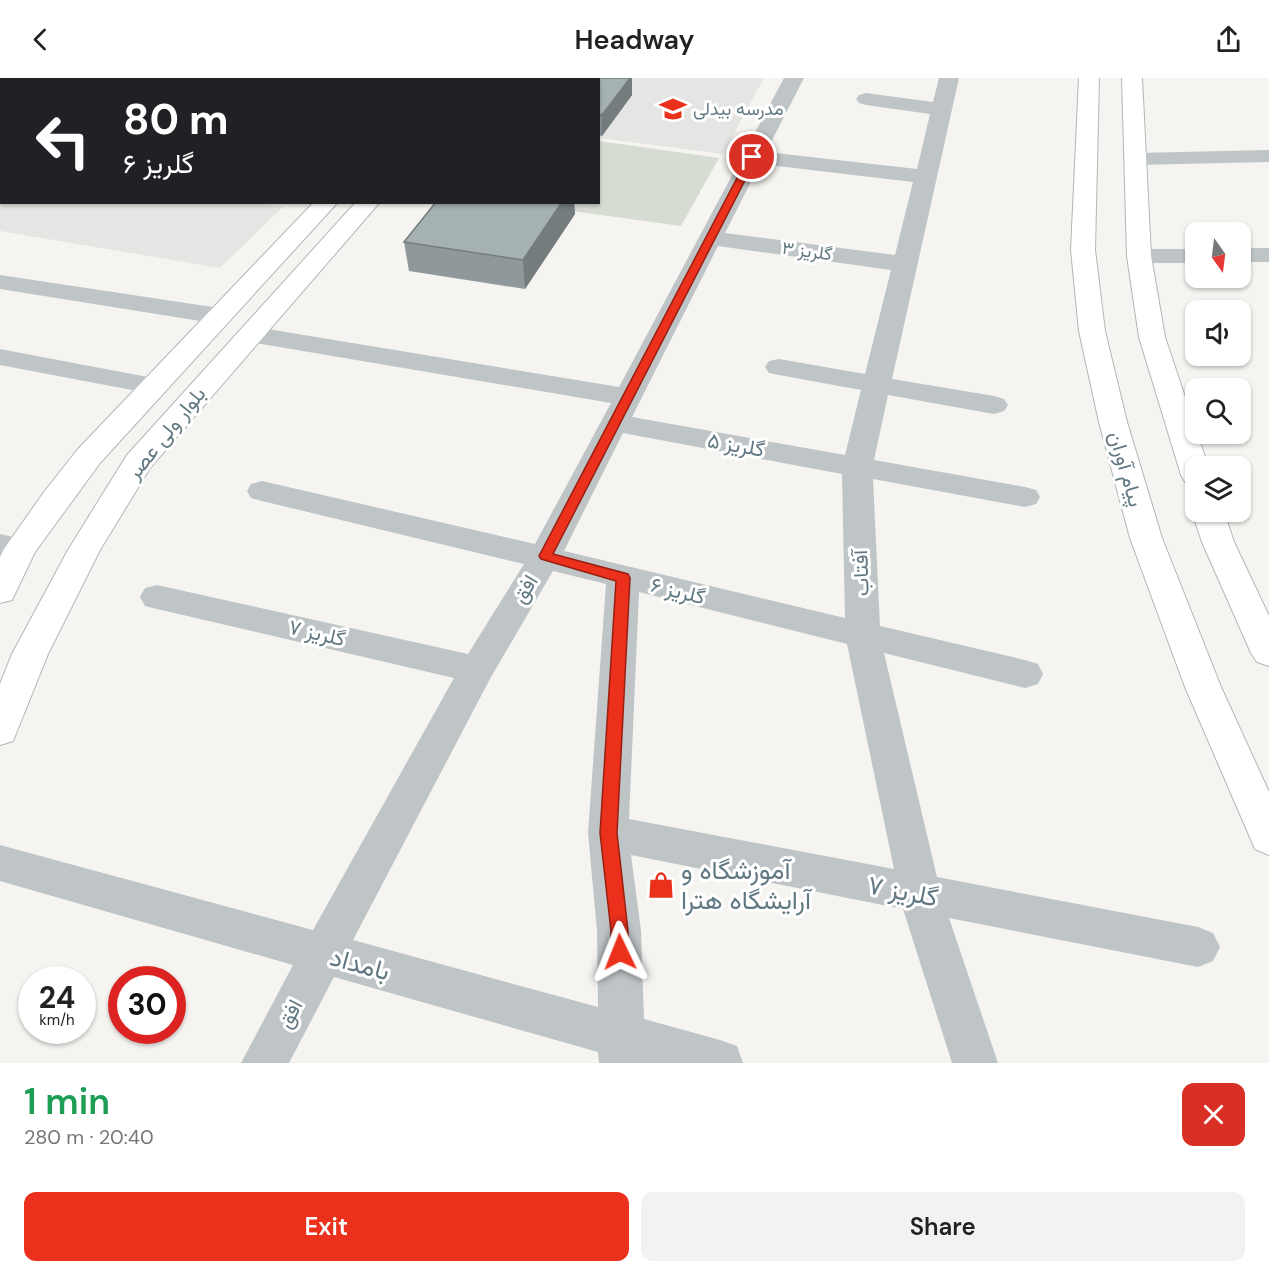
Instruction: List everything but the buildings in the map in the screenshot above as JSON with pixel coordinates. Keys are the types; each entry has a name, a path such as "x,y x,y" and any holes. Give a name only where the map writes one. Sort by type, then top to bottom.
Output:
{"main road":[{"name":"پیام آوران","path":"1089,78 1083,250 1092,331 1113,422 1146,538 1203,687 1269,837"},
{"path":"1132,78 1137,159 1139,256 1152,337 1190,456"},
{"name":"بلوار ولی عصر","path":"0,591 10,547 153,386 325,204"},
{"name":"بلوار ولی عصر","path":"0,730 30,654 73,570 138,462 367,204"},
{"path":"1211,522 1218,542 1269,653"}],"street":[{"name":"افق","path":"264,1063 477,670 545,556 794,78"},
{"path":"866,99 945,94"},
{"name":"آفتاب","path":"945,94 857,467 863,636 920,895 975,1063"},
{"path":"1137,159 1269,156"},
{"path":"752,157 925,177"},
{"name":"گلریز ۳","path":"711,238 904,264"},
{"path":"1251,255 1269,255"},
{"path":"1139,256 1185,256"},
{"path":"0,282 219,316"},
{"path":"250,334 628,397"},
{"path":"0,357 153,386"},
{"path":"779,367 994,405"},
{"name":"گلریز ۵","path":"615,423 1025,497"},
{"name":"گلریز ۶","path":"262,491 545,556 623,578 1024,674"},
{"path":"621,1049 620,931 608,833 623,578"},
{"name":"گلریز ۷","path":"157,597 477,670"},
{"name":"گلریز ۷","path":"608,833 1198,947"},
{"name":"بامداد","path":"0,863 322,953 621,1049 720,1063"}],"shaded area":[{"name":"مدرسه بیدلی","path":"600,78 764,78 723,154 600,138"},
{"path":"600,141 719,158 681,226 520,204 600,204"},
{"path":"0,204 263,204 283,207 220,268 0,231"}],"place":[{"name":"مدرسه بیدلی","path":"673,109"},
{"name":"آموزشگاه و آرایشگاه هترا","path":"661,885"}],"route":[{"path":"620,952 620,931 608,833 623,578 545,556 752,157"}]}
